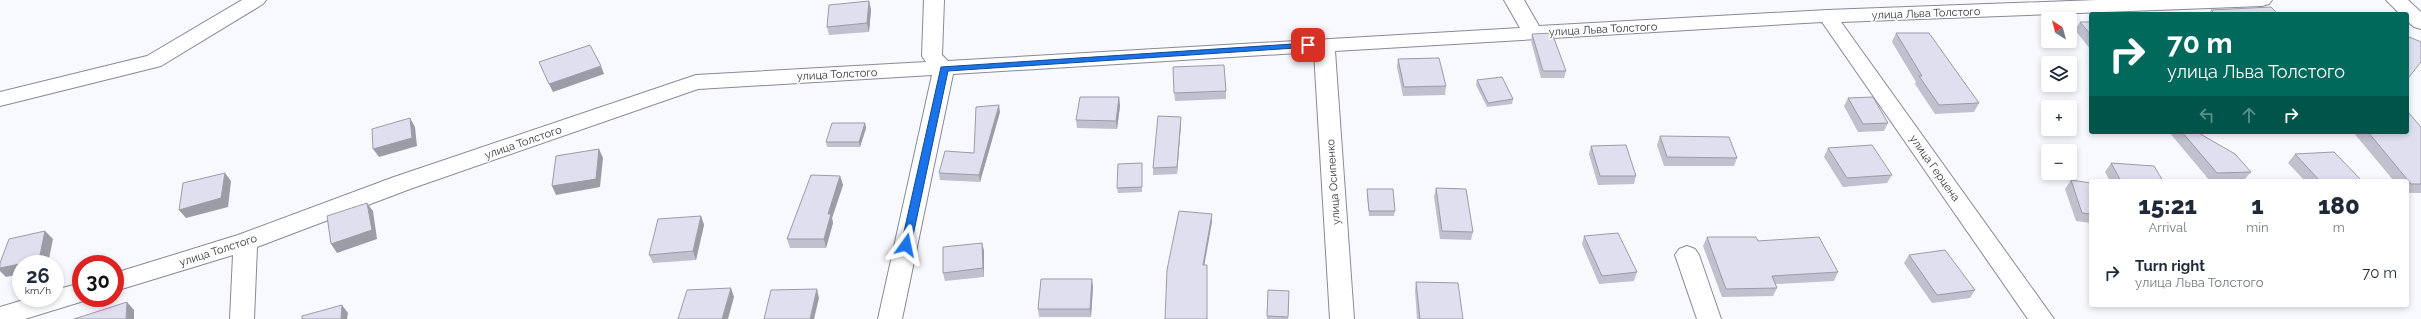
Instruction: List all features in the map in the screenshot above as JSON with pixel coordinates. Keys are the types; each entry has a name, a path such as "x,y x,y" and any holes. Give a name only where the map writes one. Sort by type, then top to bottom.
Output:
{"street":[{"path":"0,99 154,61 256,0"},
{"path":"890,319 944,69 932,56 934,0"},
{"path":"1514,0 1533,33"},
{"name":"улица Льва Толстого","path":"944,69 1324,44 1827,16 2262,0"},
{"path":"2396,0 2421,22"},
{"name":"улица Герцена","path":"1827,16 2042,319"},
{"name":"улица Осипенко","path":"1324,44 1342,319"},
{"name":"улица Толстого","path":"124,279 245,242 402,183 696,82 944,69"},
{"path":"242,319 245,242"},
{"path":"1687,255 1709,319"},
{"path":"0,317 72,295"}],"building":[{"path":"869,1 867,23 827,27 829,5"},
{"path":"2271,7 2276,12 2213,12 2211,10"},
{"path":"2080,22 2089,22 2089,33"},
{"path":"1552,33 1566,71 1543,71 1532,34"},
{"path":"1896,33 1929,33 1979,103 1939,105 1919,76 1922,76"},
{"path":"2409,37 2421,42 2421,62 2409,77"},
{"path":"590,45 601,66 549,84 539,62"},
{"path":"1439,58 1446,86 1404,87 1398,59"},
{"path":"1224,65 1226,91 1174,93 1173,67"},
{"path":"1502,77 1513,99 1488,103 1477,80"},
{"path":"1080,97 1119,97 1116,121 1076,120"},
{"path":"1873,97 1888,123 1863,124 1848,98"},
{"path":"999,105 979,175 939,173 945,151 974,153 976,107"},
{"path":"2409,113 2421,127 2421,184 2411,184 2409,179 2407,179 2370,134 2409,134"},
{"path":"1158,116 1181,117 1177,167 1153,168"},
{"path":"410,118 412,138 373,149 372,129"},
{"path":"832,123 865,123 859,142 826,142"},
{"path":"2184,134 2200,134 2235,154 2251,172 2217,173"},
{"path":"1660,136 1729,137 1737,158 1667,157"},
{"path":"1626,145 1636,176 1600,176 1591,146"},
{"path":"1872,145 1892,175 1847,178 1828,148"},
{"path":"599,149 596,179 552,186 556,156"},
{"path":"2334,152 2360,179 2318,179 2295,154"},
{"path":"1142,163 1142,187 1117,188 1118,164"},
{"path":"2111,163 2154,166 2162,179 2120,179"},
{"path":"225,173 221,198 179,210 183,183"},
{"path":"811,175 840,176 828,214 831,214 824,239 787,239"},
{"path":"2071,180 2089,183 2089,214 2082,213"},
{"path":"1436,188 1466,189 1473,232 1442,231"},
{"path":"1367,189 1393,189 1395,211 1369,211"},
{"path":"367,203 372,230 331,244 327,216"},
{"path":"1179,211 1212,214 1203,265 1207,265 1207,319 1165,319 1167,270"},
{"path":"701,216 693,251 649,255 658,219"},
{"path":"45,231 40,255 12,255 12,266 0,268 0,263 9,239"},
{"path":"1618,233 1637,272 1602,276 1584,236"},
{"path":"1707,237 1756,237 1758,241 1819,237 1838,272 1772,276 1777,288 1726,289"},
{"path":"982,243 983,268 943,273 943,247"},
{"path":"1945,250 1975,290 1937,295 1909,255"},
{"path":"1041,279 1092,279 1090,309 1038,309"},
{"path":"1416,282 1458,283 1463,319 1420,319"},
{"path":"731,288 722,319 678,319 687,290"},
{"path":"817,289 810,319 764,319 771,290"},
{"path":"1268,290 1289,291 1288,317 1267,316"},
{"path":"127,302 126,319 74,319 111,307 124,307 124,303"},
{"path":"342,305 341,319 302,319 302,316"}],"route":[{"path":"906,245 944,69 1308,45"}]}
